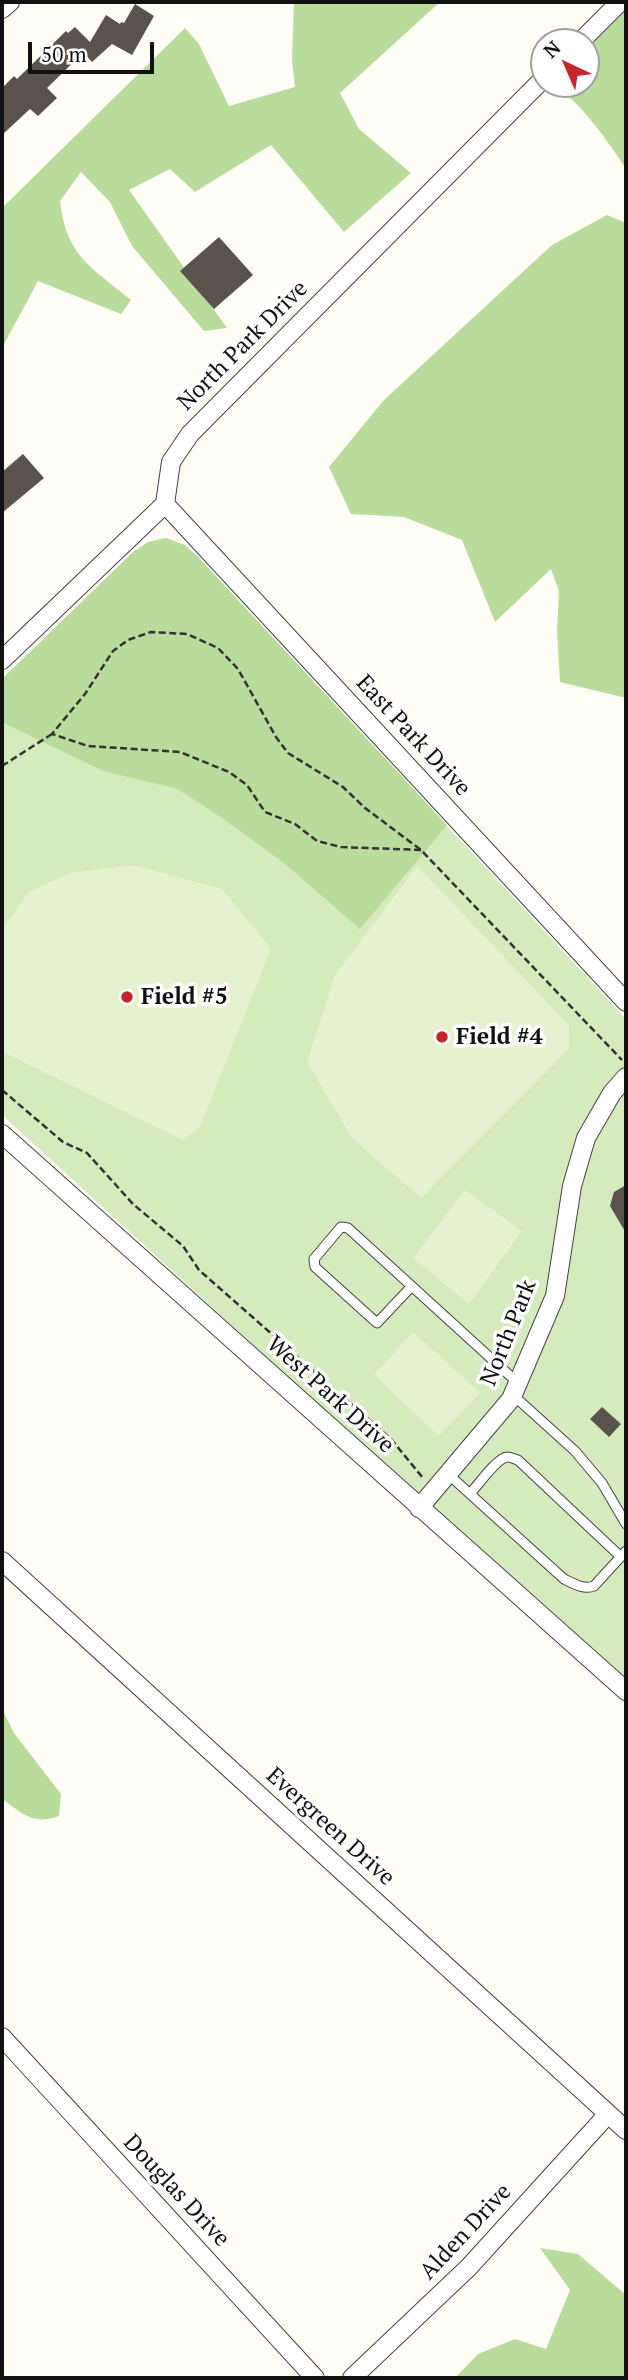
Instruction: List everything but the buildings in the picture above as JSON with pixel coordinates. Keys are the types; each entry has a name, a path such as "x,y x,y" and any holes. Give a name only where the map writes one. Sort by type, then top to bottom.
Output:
{"street":[{"path":"2,9 10,2"},
{"path":"594,28 620,2"},
{"name":"North Park Drive","path":"165,504 171,462 190,434 530,92"},
{"path":"2,660 165,504"},
{"name":"East Park Drive","path":"165,504 626,1002"},
{"name":"North Park","path":"419,1508 515,1389 555,1296 572,1186 586,1138 624,1069"},
{"name":"West Park Drive","path":"2,1136 626,1691"},
{"name":"Evergreen Drive","path":"2,1561 626,2130"},
{"name":"Douglas Drive","path":"2,2038 314,2378"},
{"name":"Alden Drive","path":"352,2378 469,2267 608,2113"}],"lane":[{"path":"411,1287 377,1323 315,1267 314,1259 341,1227 348,1228 411,1287 515,1389 575,1451 602,1483 626,1524"},
{"path":"448,1474 470,1494 564,1579 579,1586 589,1589 594,1586 624,1554 518,1460 503,1458 470,1494"}],"path":[{"path":"2,766 52,734 85,694 113,651 128,640 151,632 187,634 218,648 238,669 276,737 288,753 343,787 365,808 421,850 624,1069"},
{"path":"52,734 88,746 180,752 229,772 247,785 265,812 295,824 317,841 341,847 421,850"},
{"path":"2,1090 63,1142 86,1153 133,1204 183,1246 199,1270 391,1439 423,1478"}],"green space":[{"path":"294,2 440,2 340,93 359,129 411,173 344,232 271,145 195,192 170,169 129,190 227,328 204,331 132,246 110,202 81,172 60,201 68,235 83,259 131,300 121,314 38,281 2,348 2,208 185,28 199,44 229,106 295,87 292,60"},
{"path":"626,10 626,169 593,123 570,98 600,98 600,36"},
{"path":"607,215 626,223 626,698 560,682 557,631 559,591 551,569 495,622 462,540 404,517 351,514 329,467 383,401 552,245"},
{"path":"166,538 185,545 198,557 626,1019 626,1681 369,1451 2,1115 2,679 133,552 148,542"},
{"path":"166,538 185,545 198,557 447,825 360,929 284,863 178,789 103,771 2,722 2,679 133,552 148,542"},
{"name":"Field #5","path":"134,865 222,889 271,949 200,1127 183,1140 5,1053 2,1046 2,930 28,893 69,873"},
{"name":"Field #4","path":"417,866 569,1025 569,1049 421,1198 352,1138 307,1062 335,975"},
{"path":"465,1190 522,1231 469,1304 413,1258"},
{"path":"413,1332 480,1393 439,1436 374,1375"},
{"path":"2,1709 14,1733 61,1794 59,1816 35,1819 2,1799"},
{"path":"540,2248 578,2254 626,2295 626,2378 455,2378 478,2354 515,2339 546,2349 570,2290"}],"place":[{"name":"Field #5","path":"127,997"},
{"name":"Field #4","path":"442,1037"}]}
